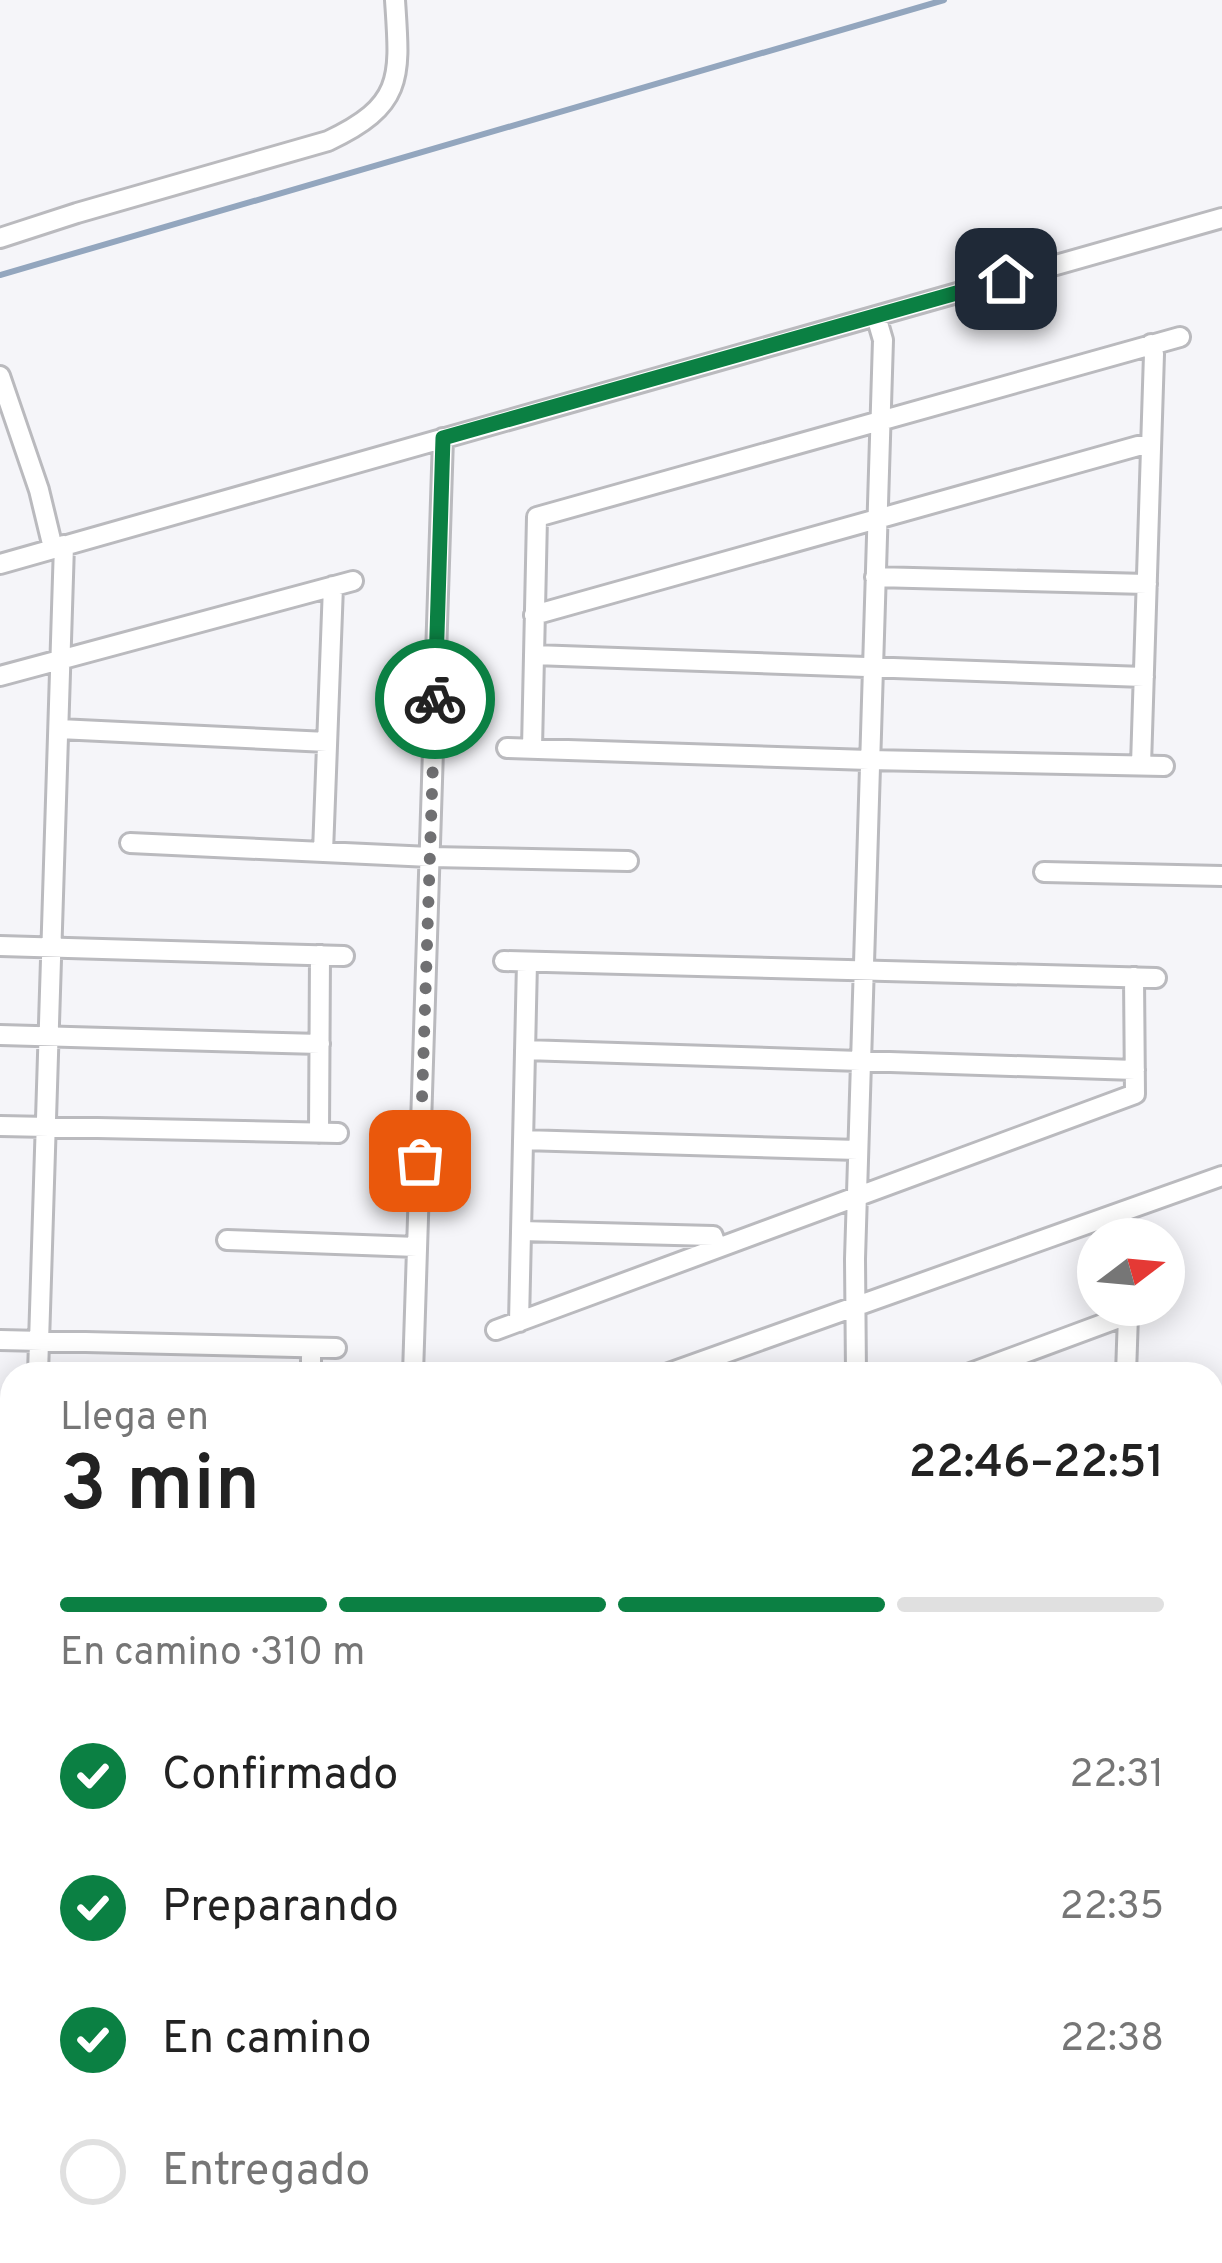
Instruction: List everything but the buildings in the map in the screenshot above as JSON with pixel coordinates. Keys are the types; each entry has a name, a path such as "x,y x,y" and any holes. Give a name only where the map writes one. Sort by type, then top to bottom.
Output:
{"street":[{"path":"0,238 328,141 357,128 394,86 399,63 395,0"},
{"path":"0,564 1222,218"},
{"path":"856,1362 856,1196 883,340 876,316"},
{"path":"532,748 537,518 1180,337"},
{"path":"1141,765 1151,344"},
{"path":"0,376 59,547 61,658 38,1362"},
{"path":"413,1362 443,438"},
{"path":"535,614 1151,446"},
{"path":"875,578 1147,584"},
{"path":"0,676 353,581"},
{"path":"323,852 333,586"},
{"path":"534,655 1144,677"},
{"path":"59,729 327,742"},
{"path":"507,748 1164,766"},
{"path":"130,843 628,861"},
{"path":"1044,872 1222,876"},
{"path":"0,946 344,956"},
{"path":"0,1126 329,1133 320,1044 320,955"},
{"path":"504,961 1156,978"},
{"path":"519,1322 526,962"},
{"path":"496,1330 1135,1094 1134,977"},
{"path":"0,1035 320,1044"},
{"path":"525,1050 1135,1070"},
{"path":"523,1140 858,1150"},
{"path":"701,1362 1222,1176"},
{"path":"521,1231 713,1236 717,1248"},
{"path":"227,1240 417,1247"},
{"path":"1001,1362 1098,1326"},
{"path":"1126,1362 1128,1326"},
{"path":"0,1340 336,1348"},
{"path":"311,1348 311,1362"}],"waterway":[{"path":"0,275 944,0"}],"way so far":[{"path":"420,1161 435,699"}],"route":[{"path":"435,699 443,438 1006,279"}]}
